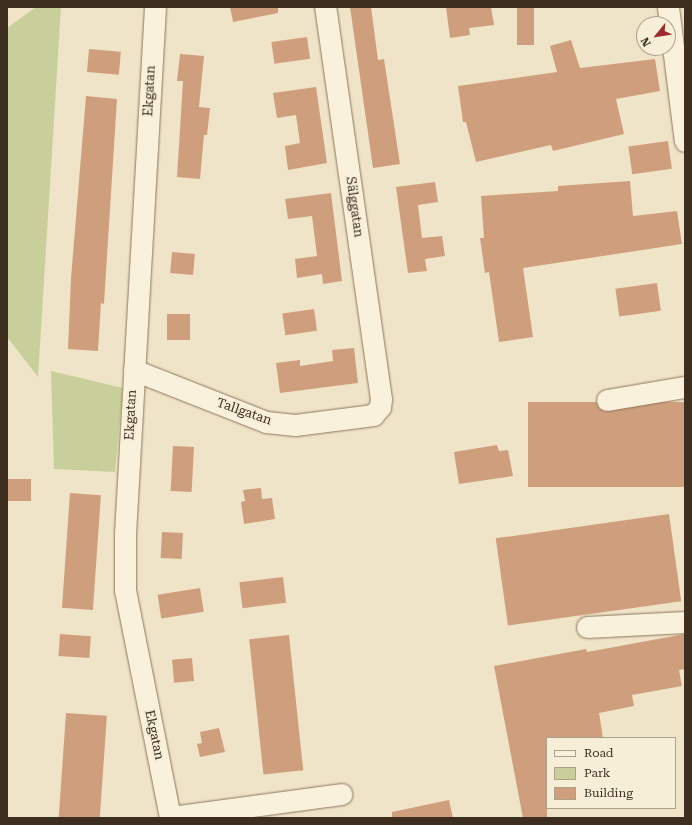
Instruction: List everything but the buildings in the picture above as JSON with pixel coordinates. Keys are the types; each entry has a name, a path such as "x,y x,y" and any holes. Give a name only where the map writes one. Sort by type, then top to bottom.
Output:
{"street":[{"name":"Ekgatan","path":"155,7 125,534 125,590 170,818"},
{"name":"Sälggatan","path":"325,7 381,399 380,407"},
{"path":"668,7 685,141"},
{"name":"Tallgatan","path":"134,370 266,422 295,425 373,415 380,407"},
{"path":"607,400 685,387"},
{"path":"587,627 685,622"},
{"path":"170,818 341,794"}],"green space":[{"path":"36,7 61,7 38,377 7,337 7,28"},
{"path":"51,371 123,388 115,472 54,469"}]}
